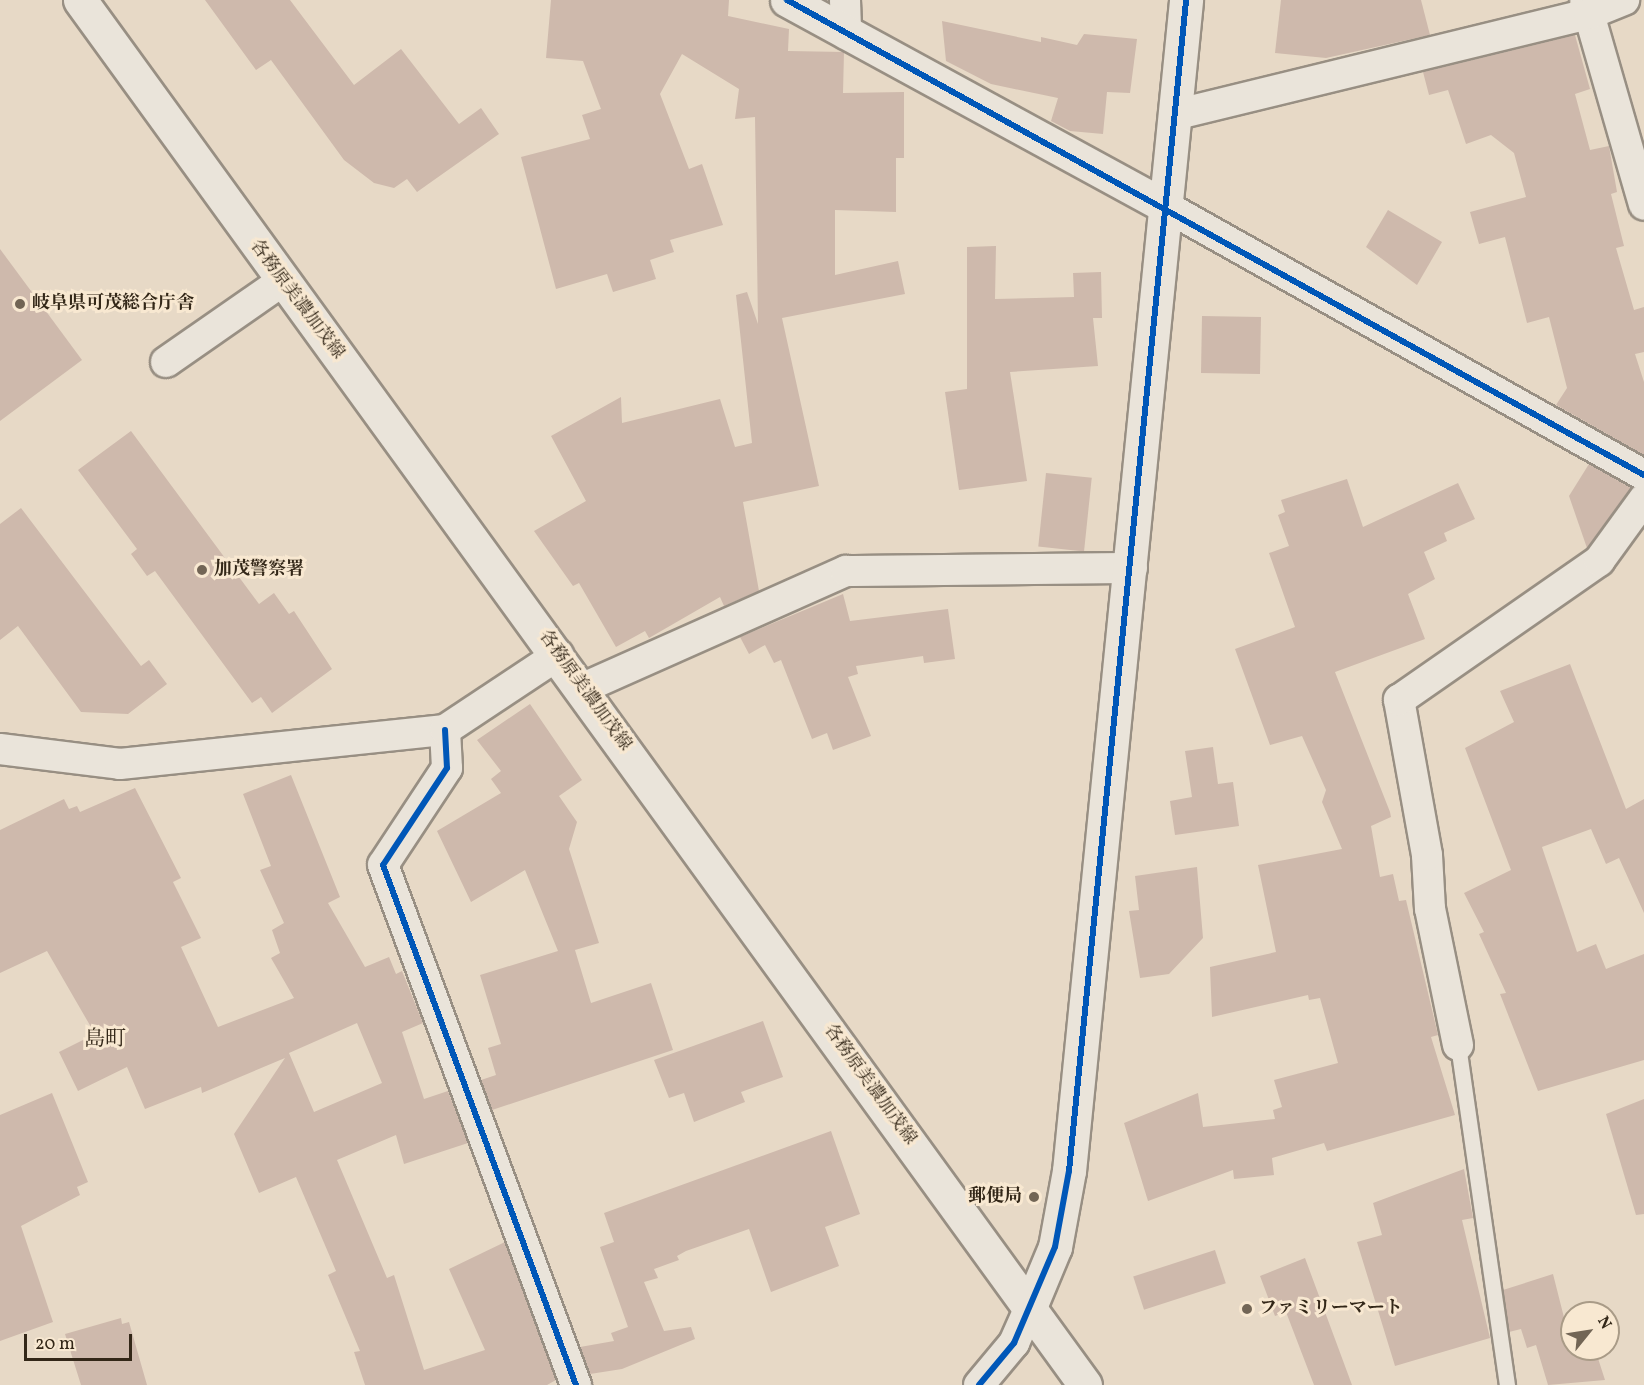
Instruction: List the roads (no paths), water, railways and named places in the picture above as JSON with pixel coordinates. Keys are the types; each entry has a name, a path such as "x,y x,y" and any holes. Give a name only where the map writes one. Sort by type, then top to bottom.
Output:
{"street":[{"name":"各務原美濃加茂線","path":"80,0 281,282 583,688 1085,1385"},
{"path":"786,0 1164,206 1644,475"},
{"path":"845,0 846,34"},
{"path":"979,1385 1014,1343 1030,1307 1055,1247 1069,1171 1132,568 1164,206 1186,0"},
{"path":"1174,114 1587,7 1624,0"},
{"path":"1587,7 1644,205"},
{"path":"166,362 281,282"},
{"path":"1458,1045 1430,909 1427,855 1399,700 1599,561 1644,499"},
{"path":"583,688 846,571 1132,568"},
{"path":"0,749 120,764 445,730 558,655"},
{"path":"445,730 447,768 383,865 576,1385"}],"lane":[{"path":"1458,1045 1507,1385"}],"place":[{"name":"岐阜県可茂総合庁舎","path":"20,304"},
{"name":"加茂警察署","path":"202,570"},
{"name":"郵便局","path":"1034,1197"},
{"name":"ファミリーマート","path":"1247,1309"}],"district":[{"name":"島町","path":"105,1040"}]}
